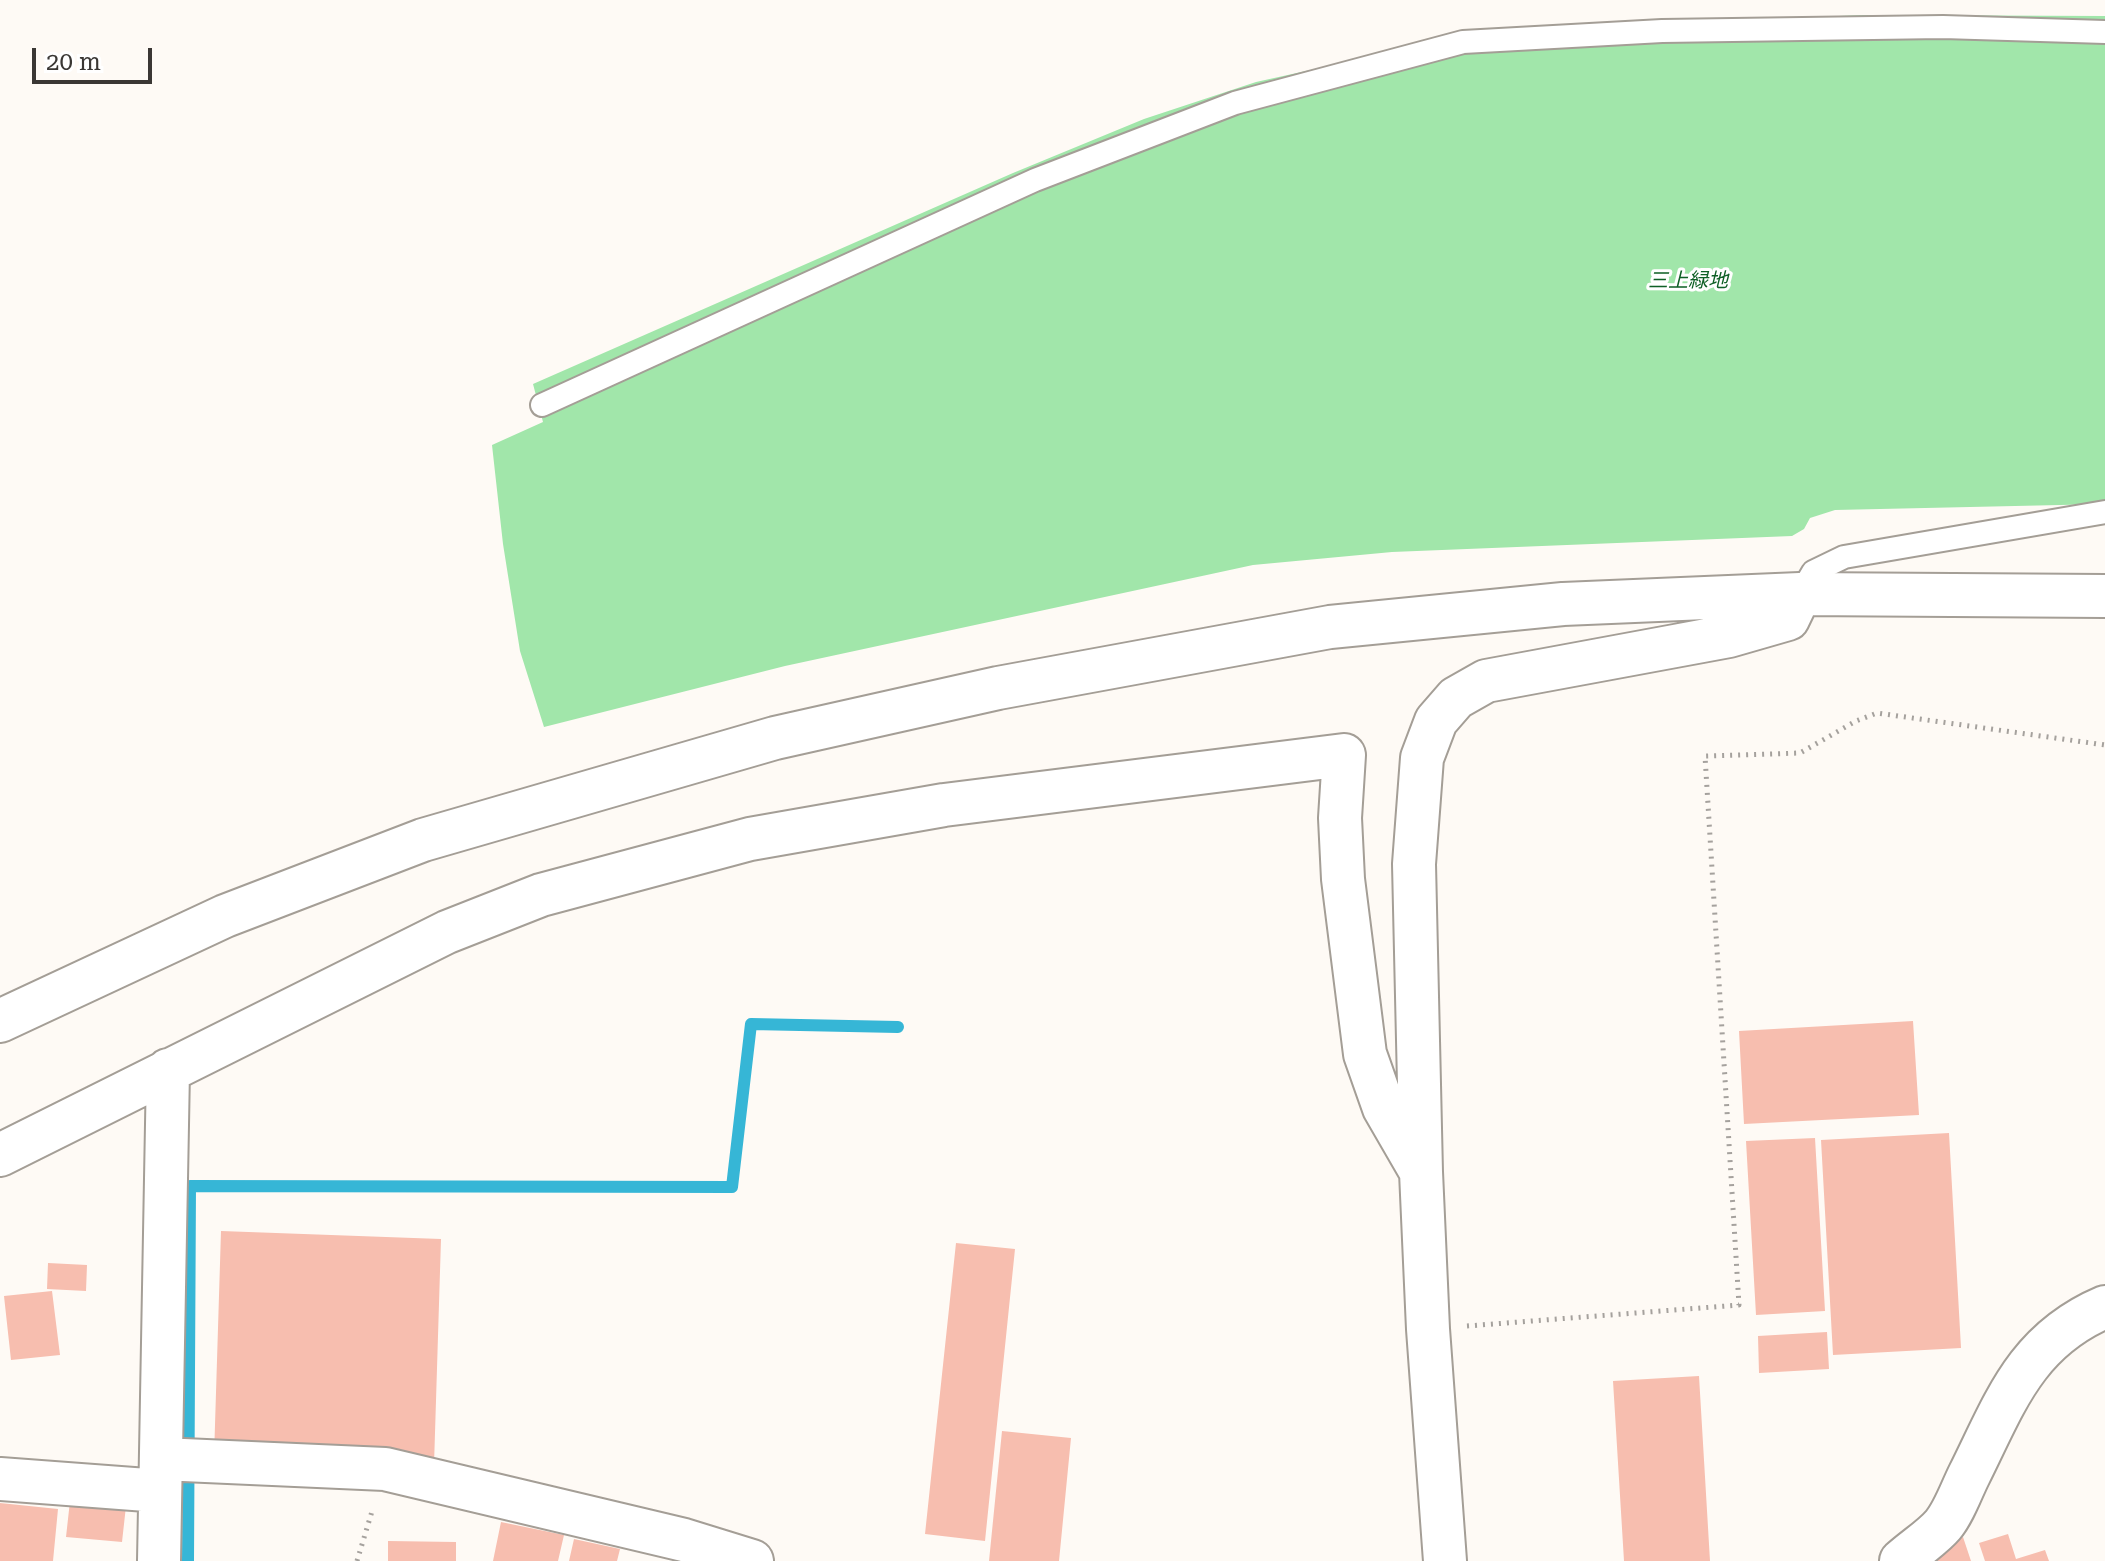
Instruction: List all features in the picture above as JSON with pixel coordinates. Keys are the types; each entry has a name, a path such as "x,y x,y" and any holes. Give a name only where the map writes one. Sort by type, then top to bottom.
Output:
{"street":[{"path":"1445,1561 1428,1329 1421,1172 1414,864 1422,758 1436,721 1456,698 1486,681 1729,636 1788,619 1800,594"},
{"path":"0,1021 225,916 423,840 775,738 998,688 1330,627 1563,604 1800,594 2105,596"},
{"path":"0,1155 460,927 541,895 750,839 944,805 1344,755 1340,818 1343,879 1365,1054 1384,1108 1421,1172"},
{"path":"159,1561 168,1070"},
{"path":"1901,1561 1944,1524 2005,1403 2031,1362 2052,1338 2083,1317 2105,1307"},
{"path":"0,1479 385,1469 682,1551 752,1561"}],"lane":[{"path":"542,405 1049,175 1235,103 1463,42 1662,31 1943,27 2105,32"},
{"path":"1800,594 1813,572 1844,557 2105,512"}],"path":[{"path":"1428,1329 1739,1305 1705,756 1800,753 1856,721 1877,713 2105,745"},
{"path":"357,1561 385,1469"}],"green space":[{"name":"三上緑地","path":"1864,15 2105,16 2105,504 1835,510 1810,518 1804,529 1792,536 1392,552 1253,565 785,666 544,727 520,651 503,544 492,445 543,422 533,384 1013,173 1144,119 1256,82 1469,35 1516,29"}],"building":[{"path":"1913,1021 1919,1115 1744,1124 1739,1031"},
{"path":"1949,1133 1961,1348 1833,1355 1821,1140"},
{"path":"1815,1138 1825,1311 1756,1315 1746,1141"},
{"path":"221,1231 441,1239 434,1465 214,1457"},
{"path":"956,1243 1015,1249 985,1541 925,1534"},
{"path":"48,1263 87,1265 86,1291 47,1289"},
{"path":"52,1291 60,1355 11,1360 4,1296"},
{"path":"1827,1332 1829,1369 1759,1373 1758,1336"},
{"path":"1699,1376 1710,1561 1624,1561 1613,1381"},
{"path":"1002,1431 1071,1438 1059,1561 989,1561"},
{"path":"70,1501 126,1506 122,1542 66,1537"},
{"path":"0,1503 58,1509 53,1561 0,1561"},
{"path":"501,1522 564,1535 558,1561 493,1561"},
{"path":"2008,1534 2016,1559 2045,1550 2049,1561 1985,1561 1979,1543"},
{"path":"1963,1537 1971,1561 1926,1561 1923,1551"},
{"path":"574,1539 620,1549 617,1561 569,1561"},
{"path":"388,1541 456,1542 456,1561 388,1561"}],"waterway":[{"path":"188,1561 190,1186 732,1187 751,1024 898,1027"}]}
